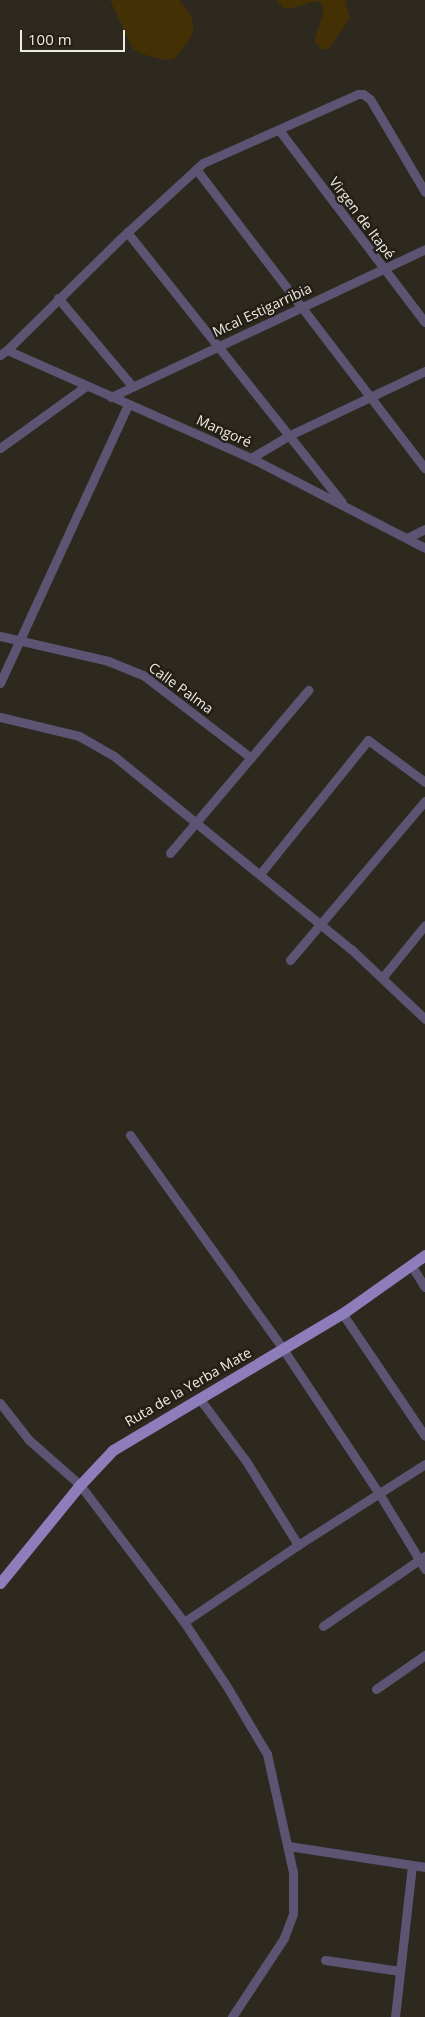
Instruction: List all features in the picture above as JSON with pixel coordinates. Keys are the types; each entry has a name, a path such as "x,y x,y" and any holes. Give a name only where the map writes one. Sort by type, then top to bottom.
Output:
{"main road":[{"name":"Ruta de la Yerba Mate","path":"0,1583 80,1485 117,1446 342,1313 425,1255"}],"street":[{"path":"4,353 58,298 196,168 203,163 363,94 370,99 425,192"},
{"name":"Virgen de Itapé","path":"279,130 425,322"},
{"path":"196,168 369,398 425,468"},
{"path":"127,232 344,505"},
{"name":"Mcal Estigarribia","path":"111,397 425,249"},
{"path":"58,298 132,386"},
{"name":"Mangoré","path":"4,353 86,386 251,458 425,548"},
{"path":"251,458 288,436 425,371"},
{"path":"0,448 86,386"},
{"path":"0,683 128,405"},
{"path":"407,538 425,529"},
{"name":"Calle Palma","path":"0,636 108,661 143,675 251,758"},
{"path":"170,853 308,690"},
{"path":"0,717 80,736 99,746 196,822 320,924 382,978 425,1019"},
{"path":"260,874 368,740 425,782"},
{"path":"290,960 425,800"},
{"path":"382,978 425,925"},
{"path":"130,1135 283,1349 422,1558 425,1570"},
{"path":"411,1265 425,1287"},
{"path":"342,1313 425,1436"},
{"path":"199,1398 246,1462 298,1545"},
{"path":"0,1403 30,1440 80,1485 184,1622 226,1685 264,1748 293,1872 293,1914 289,1929 232,2017"},
{"path":"184,1622 298,1545 425,1464"},
{"path":"323,1626 422,1558"},
{"path":"376,1689 425,1654"},
{"path":"288,1846 425,1867"},
{"path":"395,2017 412,1865"},
{"path":"325,1960 400,1971"}],"shaded area":[{"path":"110,0 179,0 189,12 193,22 193,32 188,42 174,59 164,60 142,54 133,49"},
{"path":"276,0 345,0 350,18 329,49 324,50 315,43 315,37 323,15 322,4 316,1 293,8 283,8"}]}
